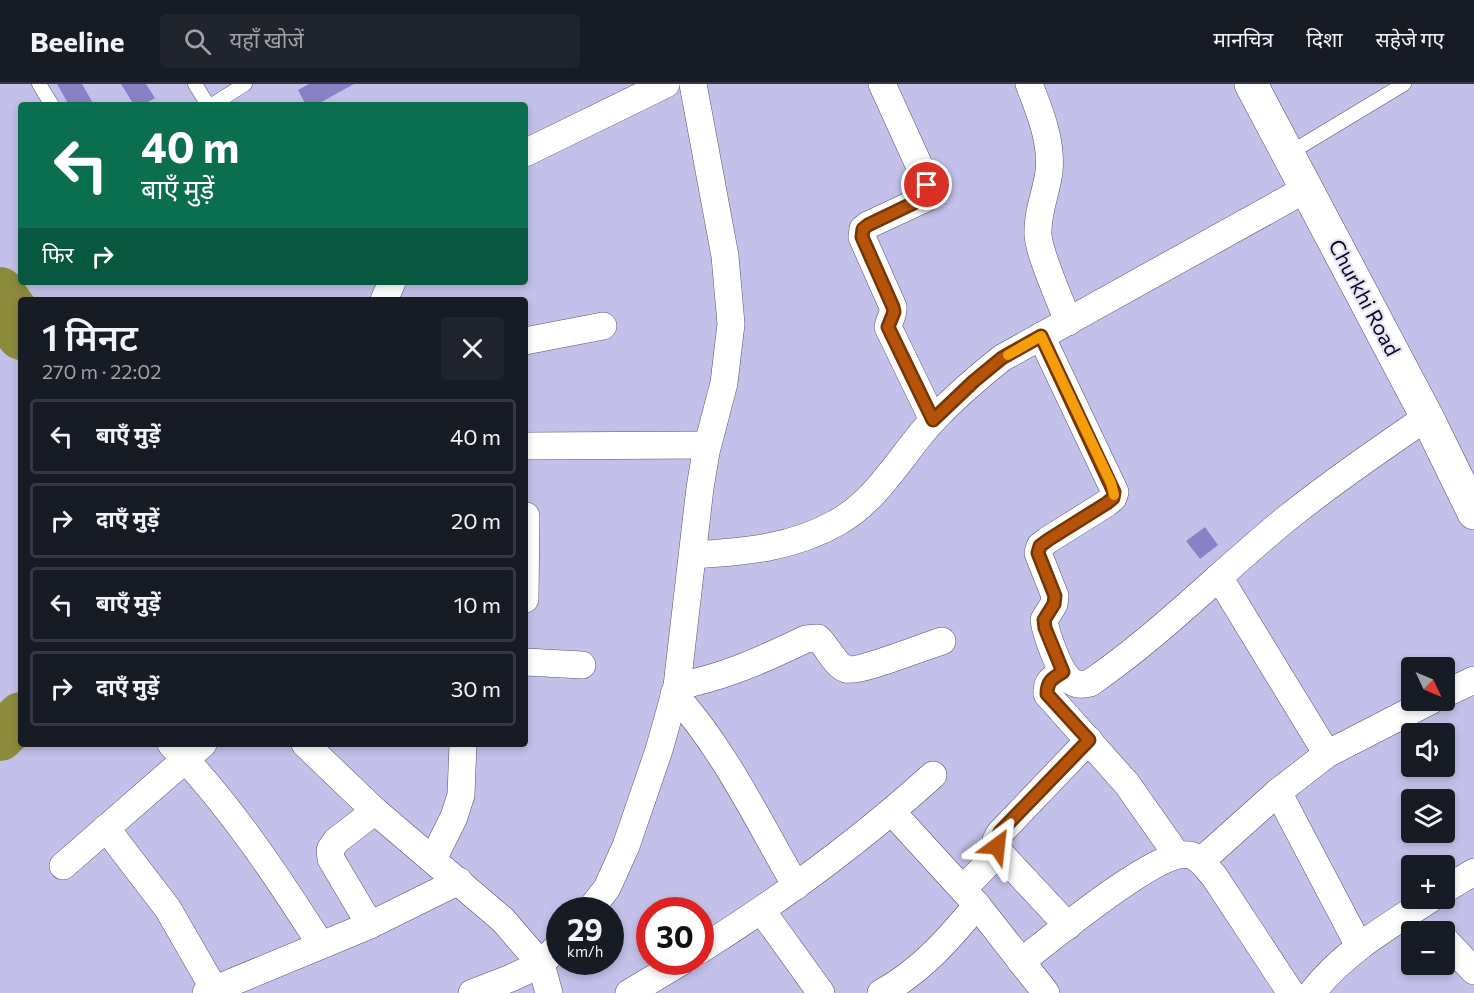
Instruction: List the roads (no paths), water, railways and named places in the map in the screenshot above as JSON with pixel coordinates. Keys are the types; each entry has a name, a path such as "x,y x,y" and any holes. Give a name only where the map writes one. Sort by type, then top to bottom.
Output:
{"street":[{"path":"528,152 666,84"},
{"path":"600,897 607,888 626,846 659,750 675,690 700,488 707,445 724,383 731,324 725,256 693,84"},
{"path":"882,84 927,185 927,192 924,198 868,225 863,229 862,237 893,307 894,312 888,327 933,420"},
{"path":"1029,84 1045,123 1049,146 1048,173 1038,216 1039,238 1068,322"},
{"name":"Churkhi Road","path":"1251,84 1427,417 1474,513"},
{"path":"693,555 748,552 801,539 839,522 866,501 933,420 1002,358 1306,189"},
{"path":"528,340 603,326"},
{"path":"1041,336 1114,492 1113,498 1107,503 1040,546 1038,553 1055,596 1054,604 1044,620 1045,628 1063,672 1071,681 1081,685 1090,683 1148,639 1324,490 1427,417"},
{"path":"528,446 707,445"},
{"path":"1219,577 1327,754"},
{"path":"675,690 732,672 806,639 818,638 840,666 848,670 862,668 942,641"},
{"path":"528,662 582,665"},
{"path":"1063,672 1050,680 1047,694 1189,858 1214,876 1291,993"},
{"path":"1455,689 1474,680"},
{"path":"675,690 712,740 796,886"},
{"path":"1021,962 1096,904 1158,863 1189,858 1327,754 1411,711"},
{"path":"1068,926 999,852 996,840 1000,832 1089,740"},
{"path":"308,747 375,811 503,920 541,964 549,993"},
{"path":"433,860 454,817 461,795 463,747"},
{"path":"63,866 106,828 187,749 282,884 321,945"},
{"path":"714,941 762,911 852,845 933,775"},
{"path":"1278,792 1359,946"},
{"path":"370,925 331,859 330,850 336,841 375,811"},
{"path":"892,812 970,897 1046,993"},
{"path":"106,828 168,909 210,991 370,925 459,881"},
{"path":"881,993 904,981 950,938 970,897 999,852"},
{"path":"1455,883 1474,872"},
{"path":"1312,993 1323,978 1359,946 1415,909"},
{"path":"762,911 820,993"},
{"path":"1455,951 1474,971"},
{"path":"472,993 511,978 541,964 546,959"},
{"path":"629,993 659,975"}],"lane":[{"path":"39,84 50,102"},
{"path":"195,84 206,102"},
{"path":"217,102 245,84"},
{"path":"1288,154 1404,84"}],"waterway":[{"path":"0,291 16,314 18,323"},
{"path":"0,737 18,719"}]}
